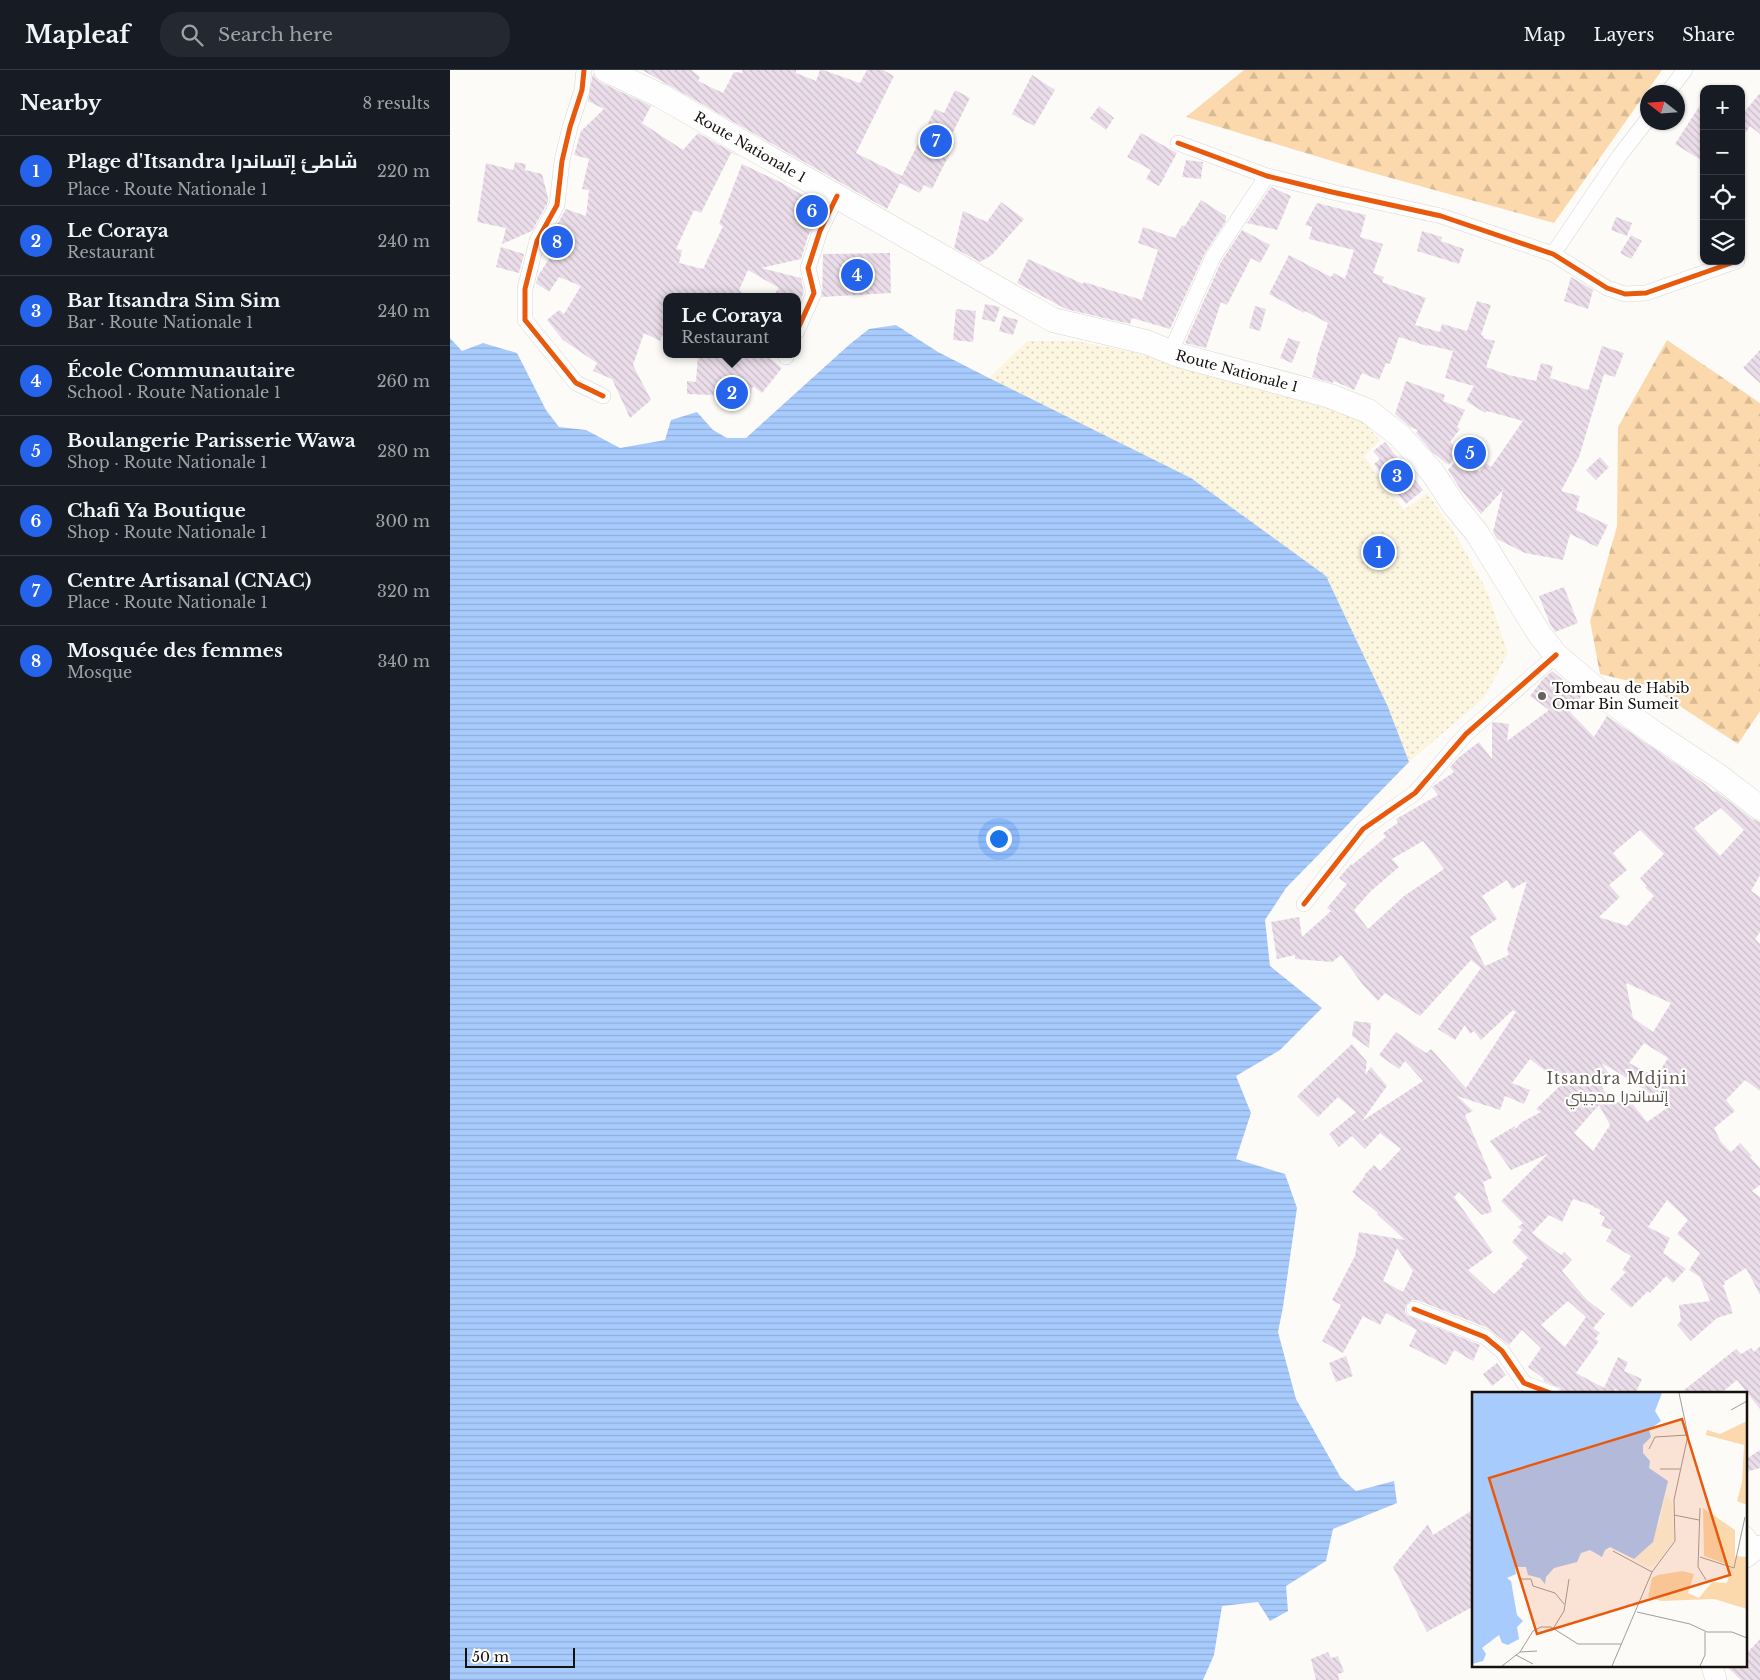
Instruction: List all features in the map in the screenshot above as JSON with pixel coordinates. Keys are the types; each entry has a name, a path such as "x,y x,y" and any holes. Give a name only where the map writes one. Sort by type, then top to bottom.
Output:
{"main road":[{"name":"Route Nationale 1","path":"606,70 661,96 1053,320 1146,342 1170,353 1330,396 1368,410 1400,436 1433,473 1476,533 1540,635 1556,655 1618,706 1654,733 1720,777 1760,808"}],"street":[{"path":"584,70 582,90 562,161 557,205 538,241 525,289 525,320 576,383 603,396"},
{"path":"1673,85 1685,70"},
{"path":"1553,254 1620,155 1640,129"},
{"path":"1178,143 1267,176 1442,216 1553,254 1607,288 1625,294 1646,293 1726,265"},
{"path":"1170,353 1213,257 1267,176"},
{"path":"801,322 814,293 808,268 820,231 836,196"},
{"path":"1304,904 1363,830 1415,793 1466,734 1556,655"},
{"path":"1414,1309 1485,1336 1502,1351 1524,1383 1548,1392"}],"green space":[{"path":"1244,70 1662,70 1651,85 1640,85 1640,101 1554,223 1362,170 1186,117"},
{"path":"1667,340 1760,403 1760,711 1738,744 1649,686 1600,674 1590,621 1617,526 1618,427"}],"sand":[{"path":"1027,341 1075,341 1128,351 1228,375 1358,415 1380,441 1364,456 1404,510 1427,493 1452,528 1487,591 1508,653 1484,698 1409,762 1388,707 1191,478 989,378"}],"water":[{"path":"896,325 938,352 1191,478 1326,576 1388,707 1409,762 1286,888 1265,920 1270,966 1322,1008 1280,1050 1236,1076 1251,1113 1236,1159 1285,1174 1297,1208 1278,1332 1296,1399 1341,1478 1356,1491 1394,1481 1397,1503 1333,1529 1326,1561 1286,1586 1288,1611 1270,1621 1258,1602 1222,1606 1214,1655 1203,1680 450,1680 450,338 462,351 483,343 517,353 546,410 559,427 586,430 620,448 665,440 671,420 697,412 713,430 727,438 746,438 869,329"}],"building":[{"path":"642,70 691,70 700,77 698,81 723,93 734,72 743,73 742,70 796,70 796,73 816,81 820,70 823,70 860,83 867,70 883,70 894,76 856,153 902,176 935,109 944,113 955,90 970,98 949,140 955,143 932,189 924,185 920,193 900,183 887,209"},
{"path":"593,73 600,82 651,106 642,123 683,150 698,133 739,156 731,153 701,213 694,210 676,249 682,250 679,263 703,269 723,226 719,224 742,164 780,182 822,206 808,236 801,259 761,268 801,278 804,292 801,298 801,293 775,293 779,288 748,270 739,290 742,293 663,293 663,334 660,341 644,333 633,365 651,400 630,418 612,379 593,371 597,363 563,340 547,320 559,310 564,314 581,286 559,277 549,292 536,283 538,276 554,251 545,247 546,244 566,209 586,216 589,190 582,189 589,159 574,155 581,131 604,109 588,101"},
{"path":"1032,75 1055,90 1034,126 1012,114"},
{"path":"1760,93 1760,134 1750,126 1745,133 1745,111"},
{"path":"1700,105 1700,160 1675,144"},
{"path":"1099,106 1114,118 1106,130 1090,118"},
{"path":"1141,133 1177,153 1165,175 1162,174 1165,176 1159,186 1146,179 1151,170 1127,157"},
{"path":"1186,160 1203,162 1201,179 1182,177"},
{"path":"515,162 526,164 525,170 542,174 548,202 532,231 502,244 506,228 477,222 486,163 513,170"},
{"path":"1271,187 1291,196 1277,230 1247,223"},
{"path":"1201,200 1226,216 1226,221 1205,253 1170,329 1132,318 1130,324 1066,309 1017,283 1028,259 1083,284 1084,282 1142,300 1158,250 1138,243 1143,227 1175,238 1182,225 1184,227"},
{"path":"1001,202 1024,219 992,255 980,262 954,248 963,211 987,222"},
{"path":"1317,203 1366,215 1360,237 1383,244 1373,273 1384,277 1382,282 1426,298 1415,325 1440,332 1442,324 1467,331 1477,301 1491,305 1481,335 1484,336 1483,338 1495,341 1486,367 1509,375 1536,381 1541,363 1553,366 1550,378 1588,390 1602,346 1624,353 1615,377 1604,374 1579,457 1561,491 1580,496 1576,510 1608,525 1597,547 1570,534 1563,560 1525,553 1497,539 1493,532 1503,490 1481,514 1461,490 1448,470 1457,459 1480,472 1486,463 1491,467 1523,421 1487,411 1485,413 1466,401 1474,386 1445,378 1453,351 1427,346 1399,337 1390,364 1386,363 1379,380 1362,373 1354,390 1334,381 1333,383 1312,377 1328,323 1305,311 1304,313 1269,294 1289,255 1331,277 1334,273 1345,279 1354,250 1309,239 1312,227 1305,225"},
{"path":"1616,217 1632,223 1627,236 1611,230"},
{"path":"1242,230 1270,245 1260,263 1251,258 1227,305 1221,302 1206,348 1185,343 1221,262"},
{"path":"1422,231 1442,237 1441,241 1464,249 1459,264 1417,251"},
{"path":"1631,235 1642,241 1631,259 1620,253"},
{"path":"501,247 524,254 519,273 496,267"},
{"path":"890,253 891,293 822,297 823,254"},
{"path":"1571,277 1593,290 1588,309 1564,301"},
{"path":"985,304 1000,307 995,322 982,319"},
{"path":"1255,306 1266,309 1260,331 1249,328"},
{"path":"956,309 976,311 973,342 953,340"},
{"path":"1003,316 1018,320 1013,335 999,331"},
{"path":"1288,338 1300,342 1292,363 1280,358"},
{"path":"1760,350 1760,383 1743,368"},
{"path":"698,358 769,358 782,368 762,393 753,386 747,403 734,411 720,405 713,395 687,394 687,381 696,382"},
{"path":"1406,381 1445,395 1443,401 1465,410 1457,427 1460,429 1450,442 1460,451 1449,465 1433,453 1416,433 1418,430 1410,427 1395,414"},
{"path":"1385,442 1423,490 1406,504 1374,464 1380,459 1373,451"},
{"path":"1600,457 1609,467 1596,480 1586,470"},
{"path":"1564,587 1578,623 1555,632 1539,596"},
{"path":"1552,671 1582,695 1570,712 1594,737 1607,716 1714,792 1716,791 1752,819 1760,822 1760,875 1751,891 1760,897 1760,932 1755,939 1760,944 1760,1091 1745,1080 1726,1100 1735,1111 1714,1128 1721,1142 1731,1152 1740,1143 1760,1168 1760,1185 1752,1191 1760,1197 1760,1295 1746,1268 1724,1282 1725,1284 1723,1285 1733,1313 1717,1318 1691,1341 1677,1325 1681,1321 1679,1305 1710,1301 1700,1277 1689,1270 1700,1253 1677,1234 1688,1220 1667,1200 1648,1227 1670,1238 1663,1253 1686,1269 1673,1283 1666,1276 1650,1293 1648,1291 1631,1308 1610,1289 1626,1272 1622,1270 1631,1256 1606,1241 1612,1230 1601,1226 1605,1217 1599,1214 1601,1210 1573,1199 1562,1222 1549,1215 1532,1233 1561,1255 1564,1252 1572,1260 1562,1271 1587,1300 1605,1314 1593,1328 1600,1333 1595,1339 1599,1341 1576,1373 1604,1388 1618,1357 1628,1362 1624,1371 1642,1379 1636,1392 1621,1392 1615,1389 1614,1392 1561,1392 1560,1388 1544,1381 1543,1378 1528,1367 1541,1348 1522,1330 1509,1345 1488,1328 1417,1300 1412,1300 1406,1305 1405,1311 1407,1315 1480,1345 1473,1361 1454,1350 1446,1365 1409,1346 1417,1330 1386,1313 1380,1325 1363,1316 1343,1353 1322,1341 1341,1305 1332,1300 1355,1256 1359,1232 1405,1240 1378,1213 1352,1192 1374,1165 1380,1171 1401,1149 1380,1133 1365,1149 1352,1136 1339,1147 1329,1134 1356,1112 1338,1097 1318,1117 1297,1096 1352,1044 1367,1062 1365,1075 1371,1067 1387,1086 1362,1121 1423,1081 1405,1061 1399,1069 1379,1055 1396,1032 1426,1053 1431,1049 1466,1088 1516,1012 1513,1010 1481,1040 1474,1031 1470,1034 1465,1025 1455,1040 1438,1029 1481,968 1471,960 1420,1016 1385,993 1378,1001 1363,985 1341,955 1332,962 1295,959 1295,955 1277,959 1271,922 1299,917 1302,937 1331,911 1327,908 1347,884 1339,878 1351,864 1386,837 1383,833 1398,823 1396,819 1438,795 1432,787 1454,772 1450,767 1458,758 1479,742 1492,759 1492,723 1509,724 1507,741 1549,710 1530,696","holes":["1721,808 1744,830 1720,856 1694,828","1640,830 1664,854 1640,878 1647,886 1645,887 1654,896 1627,926 1599,917 1620,897 1609,885 1627,870 1613,853","1423,841 1444,869 1404,896 1368,929 1354,910 1371,891 1399,867 1392,859","1507,880 1512,889 1527,881 1507,950 1509,955 1485,966 1470,937 1497,919 1482,896","1626,983 1671,1003 1653,1032 1633,1018","1644,1043 1668,1058 1656,1077 1629,1063","1530,1059 1562,1084 1536,1109 1541,1112 1522,1122 1514,1130 1515,1126 1490,1141 1511,1170 1548,1154 1501,1201 1523,1223 1518,1227 1522,1230 1512,1242 1528,1258 1521,1264 1523,1266 1494,1294 1468,1270 1493,1252 1454,1197 1459,1192 1482,1215 1492,1212 1483,1182 1492,1178 1465,1115 1473,1111 1457,1096 1500,1110 1505,1096 1524,1104 1530,1090 1512,1083","1601,1063 1670,1106 1647,1122 1627,1097 1613,1105 1602,1087 1610,1075","1599,1105 1610,1125 1593,1151 1574,1133","1397,1248 1413,1271 1403,1292 1383,1281","1568,1301 1586,1317 1565,1347 1541,1325"]},
{"path":"1354,1021 1371,1023 1369,1048 1352,1036"},
{"path":"1760,1346 1760,1409 1737,1380 1722,1392 1682,1392 1736,1349 1741,1354 1751,1348 1754,1352"},
{"path":"1346,1356 1353,1376 1336,1382 1329,1363"},
{"path":"1497,1363 1506,1375 1492,1386 1483,1374"},
{"path":"1760,1450 1760,1468 1748,1471 1748,1458"},
{"path":"1472,1510 1472,1607 1427,1632 1393,1567 1428,1524 1433,1535"},
{"path":"1760,1639 1760,1680 1741,1680 1728,1668 1748,1668 1748,1652"},
{"path":"1328,1652 1331,1658 1338,1656 1344,1672 1338,1674 1339,1680 1316,1680 1311,1659"}],"cycle path":[{"path":"584,70 582,90 570,127 562,161 557,205 537,241 525,289 525,320 576,383 603,396"},
{"path":"1178,143 1267,176 1441,216 1553,254 1607,288 1625,294 1646,293 1726,265"},
{"path":"801,322 814,293 808,268 820,231 837,196"},
{"path":"1304,904 1363,829 1415,793 1466,734 1556,655"},
{"path":"1414,1309 1485,1337 1502,1351 1524,1383 1548,1392"}],"place":[{"name":"Centre Artisanal (CNAC)","path":"936,141"},
{"name":"Chafi Ya Boutique","path":"812,211"},
{"name":"Mosquée des femmes","path":"557,242"},
{"name":"École Communautaire","path":"857,275"},
{"name":"Le Coraya","path":"732,393"},
{"name":"Boulangerie Parisserie Wawa","path":"1470,453"},
{"name":"Bar Itsandra Sim Sim","path":"1397,476"},
{"name":"Plage d'Itsandra شاطئ إتساندرا","path":"1379,552"},
{"name":"Tombeau de Habib Omar Bin Sumeit","path":"1542,696"}],"district":[{"name":"Itsandra Mdjini إتساندرا مدجيني","path":"1617,1087"}]}
